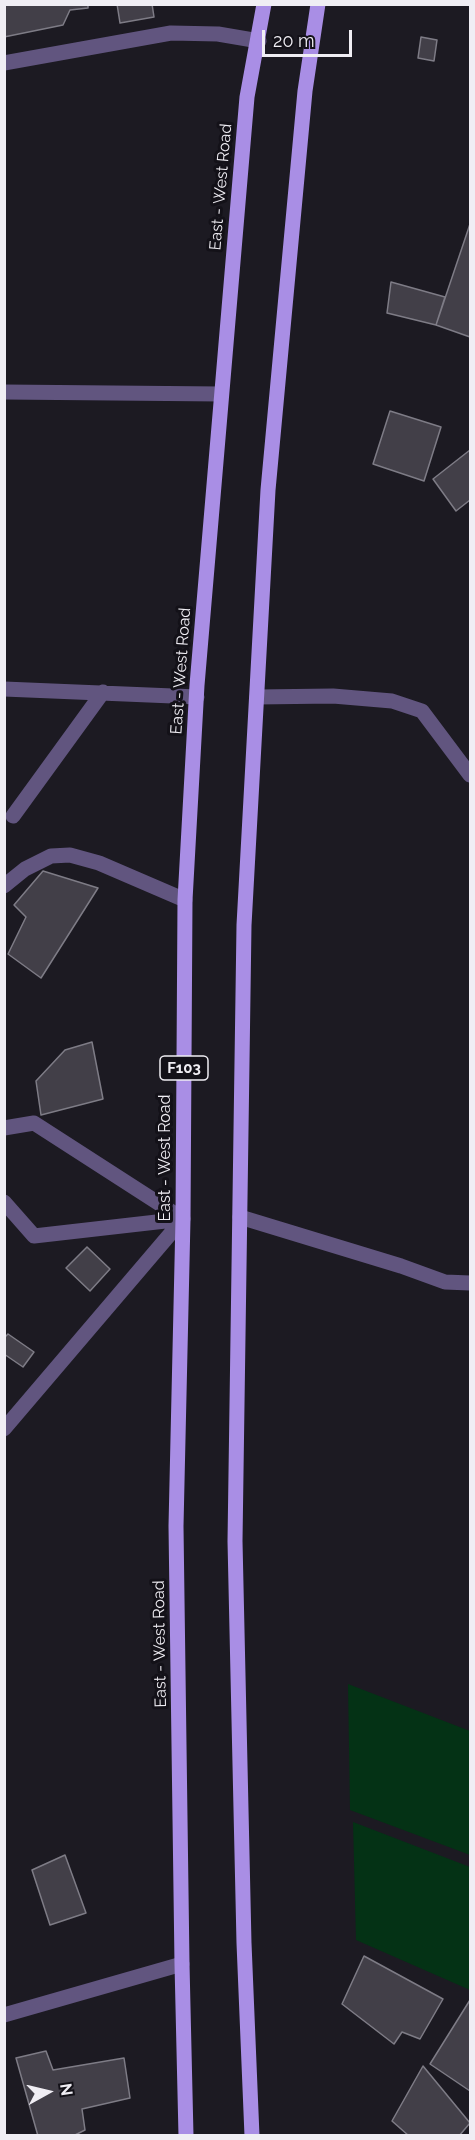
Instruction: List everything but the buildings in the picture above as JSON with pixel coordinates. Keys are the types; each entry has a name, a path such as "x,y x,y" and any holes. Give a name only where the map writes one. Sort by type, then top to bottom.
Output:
{"main road":[{"name":"East - West Road","path":"186,2136 176,1526 183,1220 185,900 197,697 247,97 264,4"},
{"path":"252,2136 244,1943 235,1541 244,925 268,490 305,91 318,4"}],"street":[{"path":"4,63 171,33 218,34 259,41"},
{"path":"4,392 221,394"},
{"path":"4,690 197,697"},
{"path":"13,816 103,692"},
{"path":"257,697 333,696 392,701 422,711 471,775"},
{"path":"4,886 25,869 51,856 70,855 99,863 185,900"},
{"path":"4,1128 34,1123 183,1220"},
{"path":"4,1202 34,1236 183,1220"},
{"path":"240,1217 401,1266 445,1282 471,1283"},
{"path":"4,1429 183,1220"},
{"path":"4,2014 182,1964"}],"green space":[{"path":"348,1684 470,1731 470,1855 350,1810"},
{"path":"353,1822 470,1867 470,1990 356,1940"}]}
